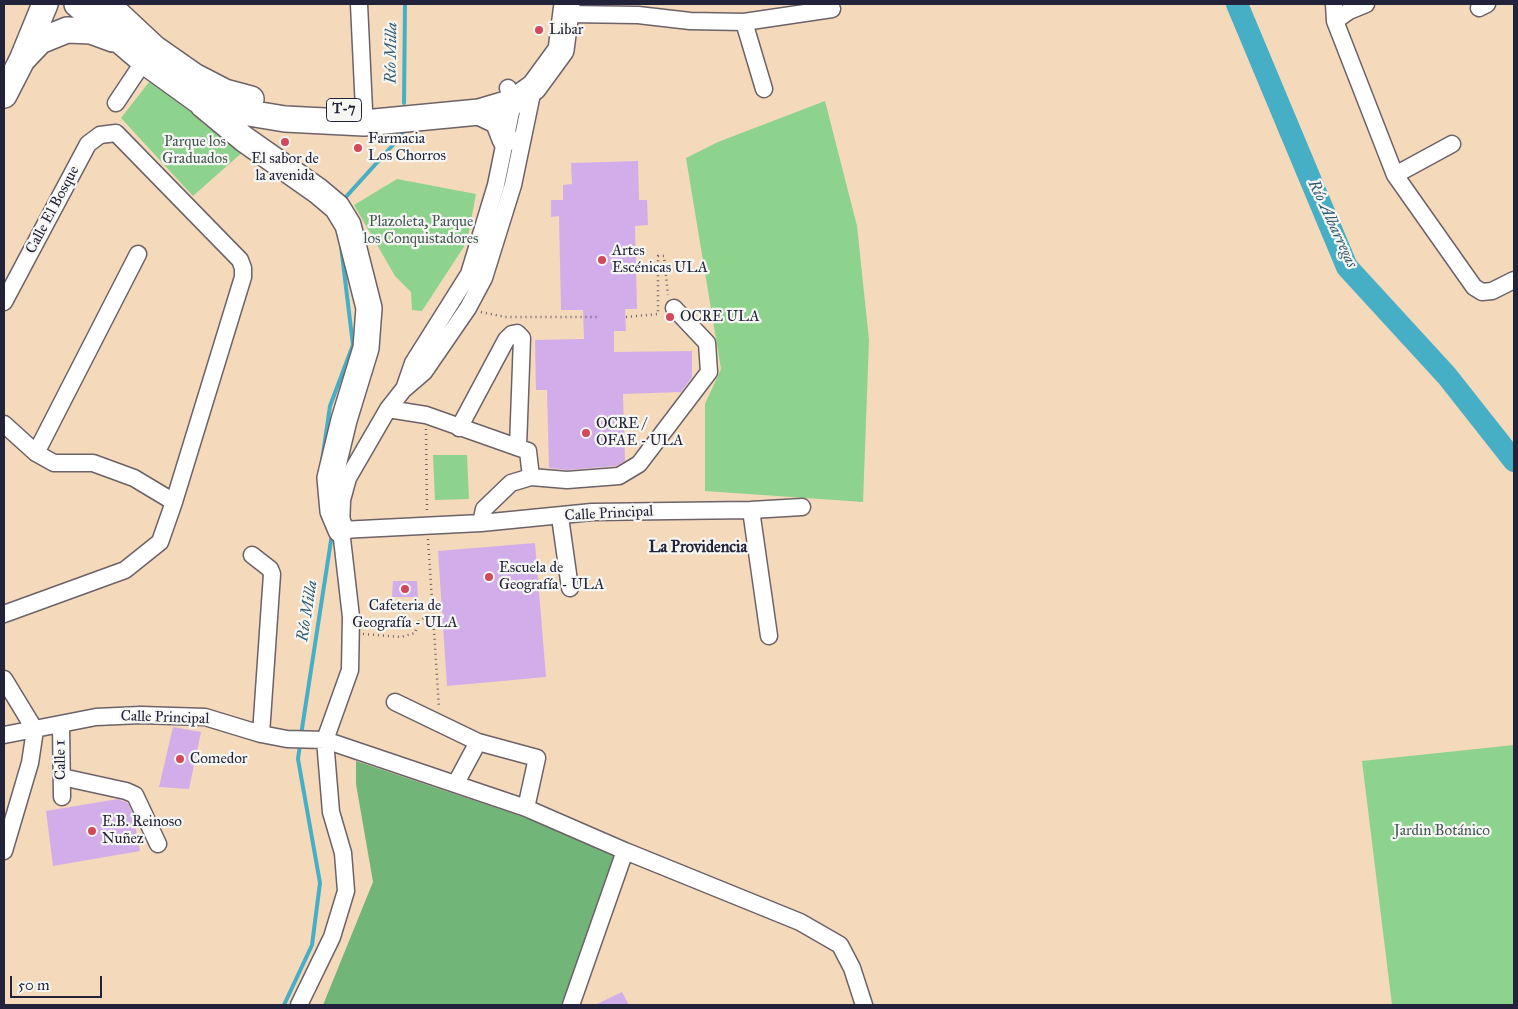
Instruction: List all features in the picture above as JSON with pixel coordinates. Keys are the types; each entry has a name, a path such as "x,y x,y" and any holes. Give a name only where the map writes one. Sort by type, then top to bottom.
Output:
{"highway":[{"path":"4,95 30,4"},
{"path":"13,63 45,4"},
{"name":"T-7","path":"77,4 120,42 198,100 218,108 285,119 364,124 479,112 510,95 533,79 563,7"},
{"name":"T-7","path":"107,4 154,48 194,76 225,92 264,103 324,110 364,110 435,105 494,94 510,95"},
{"path":"13,63 40,41 68,30 91,31 120,42"},
{"path":"198,100 244,139 338,207 348,225 369,308 366,348 344,420 330,478 334,511 341,530"},
{"path":"479,112 498,121 505,139"}],"street":[{"path":"360,4 364,110"},
{"path":"1334,4 1335,20 1395,175 1474,287 1482,292 1492,292 1514,280"},
{"path":"1335,20 1366,4"},
{"path":"563,7 638,9 690,21 744,22 786,9 832,9"},
{"path":"744,22 764,89"},
{"path":"116,103 144,61"},
{"path":"298,1005 332,937 346,892 343,853 331,812 317,740 350,670 351,631 341,530 342,500 348,478 388,409 403,390 424,372 468,308 484,278 513,185 533,79"},
{"path":"403,390 413,363 469,274 496,185 505,139 510,95"},
{"name":"Calle El Bosque","path":"4,302 88,144 100,135 116,133 240,260 243,277 174,502"},
{"path":"1395,175 1452,144"},
{"path":"36,453 138,254"},
{"path":"481,523 484,509 511,483 531,477 567,480 619,476 640,464 709,372 707,343 674,308"},
{"path":"459,428 506,340 512,334 518,333 522,338 518,447"},
{"path":"388,409 426,415 518,447 528,452 531,477"},
{"path":"4,424 36,453 54,463 75,465 93,463 134,478 174,502 160,542 125,570 4,614"},
{"name":"Calle Principal","path":"341,530 481,523 560,517 592,512 750,510 802,507"},
{"path":"750,510 769,636"},
{"path":"560,517 570,588"},
{"path":"252,555 270,569 272,574 261,734"},
{"path":"4,679 35,730 30,763 4,850"},
{"path":"395,702 478,742 537,758 526,808"},
{"name":"Calle Principal","path":"4,735 96,717 205,716 261,734 287,739 317,740 456,783 526,808 625,851 800,922 840,945 852,968 864,1005"},
{"name":"Calle 1","path":"61,724 62,796"},
{"path":"456,783 478,742"},
{"path":"62,777 126,791 135,795 158,844"},
{"path":"571,1005 625,851"}],"path":[{"path":"626,317 658,314 658,256 664,256 667,293 674,308"},
{"path":"468,308 506,317 600,316"},
{"path":"426,415 427,526"},
{"path":"351,631 368,636 401,637 415,633 420,620 433,615"}],"green space":[{"name":"Parque los Graduados","path":"153,77 193,114 253,143 193,196 121,118"},
{"path":"825,101 857,226 869,340 863,502 705,491 705,404 721,369 686,158 718,142"},
{"name":"Plazoleta, Parque los Conquistadores","path":"397,179 476,194 467,242 422,311 412,310 411,292 395,276 354,205"},
{"path":"433,455 467,455 469,499 435,500"},
{"name":"Jardin Botánico","path":"1514,745 1514,1005 1392,1005 1362,761"},
{"path":"356,761 625,851 571,1005 323,1005 373,882 356,784"}],"building":[{"path":"638,161 639,200 647,200 648,225 635,226 637,309 625,309 626,331 614,331 614,352 692,351 692,377 681,392 623,394 625,461 616,466 567,470 549,468 547,390 536,390 535,340 584,339 583,310 561,310 559,216 551,217 551,200 563,200 563,185 572,184 571,163"},
{"path":"535,543 546,677 447,686 438,551"},
{"name":"Cafeteria de Geografía - ULA","path":"393,581 417,581 418,597 392,597"},
{"name":"Comedor","path":"173,727 201,732 189,789 159,787"},
{"name":"E.B. Reinoso Nuñez","path":"118,799 128,803 133,814 140,851 53,866 46,811"},
{"path":"622,992 629,1005 595,1005"}],"waterway":[{"name":"Río Milla","path":"404,103 405,4"},
{"name":"Río Albarregas","path":"1237,4 1347,267 1447,376 1514,461"},
{"name":"Río Milla","path":"344,199 402,135 405,127"},
{"name":"Río Milla","path":"321,468 330,406 353,345 341,246"},
{"name":"Río Milla","path":"301,735 332,534"},
{"name":"Río Milla","path":"284,1005 312,945 320,883 298,759 300,744"}],"place":[{"name":"Libar","path":"539,30"},
{"name":"El sabor de la avenida","path":"285,142"},
{"name":"Farmacia Los Chorros","path":"358,148"},
{"name":"Artes Escénicas ULA","path":"602,260"},
{"name":"OCRE ULA","path":"670,317"},
{"name":"OCRE / OFAE - ULA","path":"586,433"},
{"name":"Escuela de Geografía - ULA","path":"489,577"},
{"name":"Cafeteria de Geografía - ULA","path":"405,589"},
{"name":"Comedor","path":"180,759"},
{"name":"E.B. Reinoso Nuñez","path":"92,831"}],"district":[{"name":"La Providencia","path":"698,548"}]}
